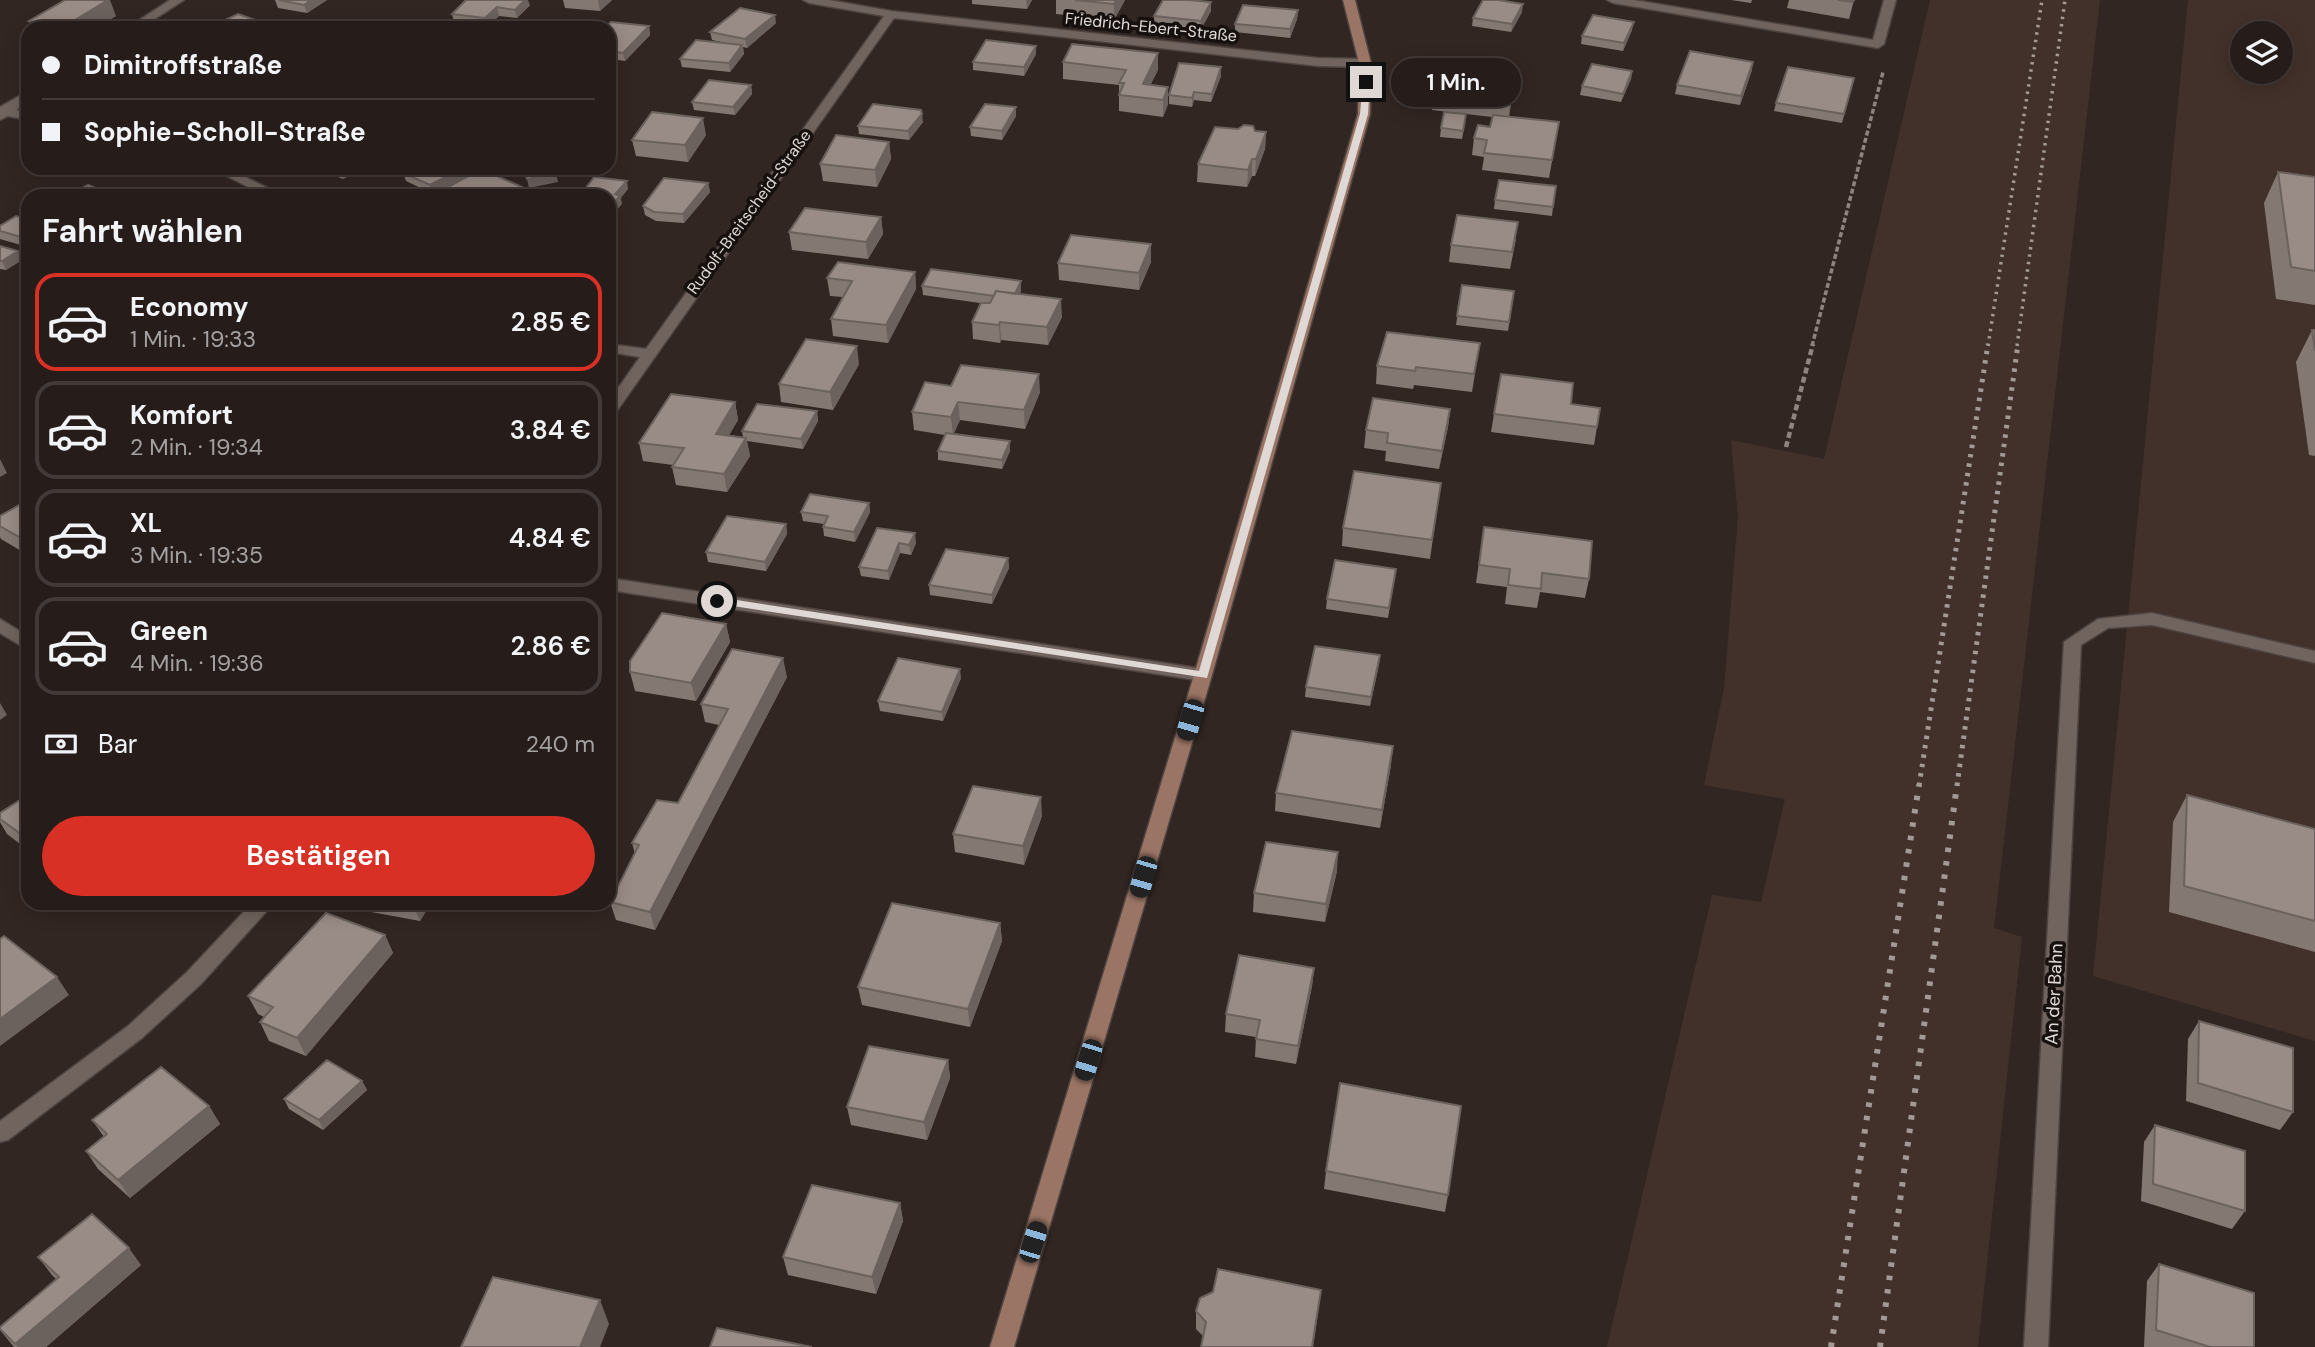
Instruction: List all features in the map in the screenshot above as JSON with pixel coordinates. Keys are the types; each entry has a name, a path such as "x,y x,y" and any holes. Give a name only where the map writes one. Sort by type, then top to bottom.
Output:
{"street":[{"path":"144,21 178,0"},
{"name":"Friedrich-Ebert-Straße","path":"809,0 891,14 1318,62 1365,63"},
{"path":"1002,1347 1203,675 1364,114 1365,63 1349,0"},
{"path":"1613,0 1878,44 1890,0"},
{"name":"Rudolf-Breitscheid-Straße","path":"616,402 891,14"},
{"path":"2,113 21,100"},
{"path":"2,113 21,115"},
{"path":"232,175 262,189"},
{"path":"616,349 648,354"},
{"path":"616,585 1203,675"},
{"name":"An der Bahn","path":"2036,1347 2073,642 2104,623 2152,620 2315,657"},
{"path":"0,625 21,639"},
{"path":"0,1133 135,1032 194,978 257,910"}],"path":[{"path":"1786,447 1887,55 1878,44"}],"shaded area":[{"path":"1930,0 2100,0 1994,928 2022,937 1978,1347 1607,1347 1712,895 1761,902 1785,799 1704,785 1724,688 1738,517 1731,440 1824,459"},
{"path":"2188,0 2315,0 2315,1041 2093,976"}],"building":[{"path":"65,0 108,0 74,21 29,21"},
{"path":"279,0 311,0 304,5"},
{"path":"466,0 525,0 515,10 497,7 485,18 452,14"},
{"path":"1075,0 1116,0 1114,4"},
{"path":"1163,0 1211,2 1201,21 1154,16"},
{"path":"1483,0 1523,4 1512,24 1473,18"},
{"path":"1243,5 1298,10 1290,29 1235,24"},
{"path":"740,8 775,15 745,39 710,32"},
{"path":"238,14 258,21 223,21"},
{"path":"1593,15 1634,22 1624,43 1582,36"},
{"path":"616,23 649,26 623,53 616,52"},
{"path":"696,40 742,45 729,63 680,59"},
{"path":"986,40 1036,46 1024,67 973,62"},
{"path":"1072,44 1158,53 1143,84 1168,87 1163,100 1119,95 1124,83 1119,83 1126,70 1063,62"},
{"path":"1690,51 1753,62 1741,96 1677,85"},
{"path":"1179,63 1221,67 1212,94 1194,92 1192,98 1169,95"},
{"path":"1592,64 1632,71 1623,94 1582,86"},
{"path":"1788,67 1854,78 1844,114 1776,103"},
{"path":"1441,68 1516,76 1510,102 1434,93"},
{"path":"709,80 751,85 733,107 692,102"},
{"path":"873,104 921,110 922,114 908,131 858,126"},
{"path":"985,104 1016,107 1002,131 970,127"},
{"path":"652,112 703,118 685,145 632,140"},
{"path":"1444,112 1466,114 1463,131 1441,128"},
{"path":"1493,115 1559,122 1552,160 1484,153 1487,140 1474,138 1478,125 1490,127"},
{"path":"1244,125 1253,126 1255,131 1266,132 1256,159 1252,159 1248,170 1198,164 1215,127 1238,129"},
{"path":"836,135 889,142 875,170 820,164"},
{"path":"2278,172 2315,177 2315,271 2291,267"},
{"path":"408,175 449,175 430,185"},
{"path":"470,175 495,175 526,189 452,189 448,187"},
{"path":"526,175 546,175 527,179"},
{"path":"594,177 627,181 616,193 616,189 585,189"},
{"path":"664,178 708,183 683,214 654,212 643,206"},
{"path":"1499,180 1556,186 1553,207 1495,200"},
{"path":"88,185 97,189 80,189"},
{"path":"805,208 881,217 866,242 789,232"},
{"path":"1457,215 1518,222 1512,252 1451,245"},
{"path":"16,216 21,218 21,237 0,231 0,226"},
{"path":"1071,235 1151,244 1139,273 1058,263"},
{"path":"0,246 18,251 0,261"},
{"path":"838,262 915,272 886,325 831,319 852,281 827,278"},
{"path":"931,269 1021,281 1015,294 996,291 994,296 922,286"},
{"path":"1462,285 1514,291 1509,322 1457,316"},
{"path":"996,291 1061,299 1047,327 972,322 981,303 990,303"},
{"path":"2312,330 2315,330 2315,351"},
{"path":"1387,332 1480,343 1474,374 1416,367 1415,371 1377,366"},
{"path":"806,339 857,346 830,392 779,384"},
{"path":"961,365 1039,374 1024,410 958,402 951,417 912,412 925,382 951,386"},
{"path":"1501,374 1573,383 1571,404 1600,408 1597,427 1494,414"},
{"path":"671,394 735,402 716,434 746,438 724,474 672,467 684,448 639,443"},
{"path":"1373,398 1450,409 1442,451 1387,443 1388,433 1366,430"},
{"path":"757,404 817,411 801,439 742,431"},
{"path":"946,433 1010,441 1002,460 938,451"},
{"path":"1354,471 1441,483 1432,540 1343,528"},
{"path":"810,494 869,503 854,532 823,527 828,516 801,512"},
{"path":"21,504 21,538 0,526 0,516"},
{"path":"727,516 786,524 765,562 706,552"},
{"path":"1484,527 1592,541 1589,579 1542,573 1541,589 1508,585 1510,569 1479,565"},
{"path":"877,528 915,533 909,545 899,543 888,571 859,567"},
{"path":"946,549 1008,558 992,595 929,585"},
{"path":"1335,560 1396,569 1389,608 1327,599"},
{"path":"662,613 726,624 691,683 630,672 630,661"},
{"path":"1315,646 1380,655 1371,697 1306,687"},
{"path":"732,649 783,658 650,912 616,904 616,890 639,845 632,843 657,800 678,803 728,709 701,704"},
{"path":"898,658 960,669 942,712 878,701"},
{"path":"1292,731 1393,746 1382,810 1276,793"},
{"path":"973,786 1041,797 1023,846 953,834"},
{"path":"2187,795 2315,829 2315,921 2184,886"},
{"path":"21,799 21,834 0,819 0,813"},
{"path":"1266,842 1338,852 1326,904 1254,893"},
{"path":"892,903 1000,923 968,1009 858,987"},
{"path":"326,913 385,935 297,1038 260,1022 273,1007 248,996"},
{"path":"4,936 57,977 0,1019 0,939"},
{"path":"1239,955 1314,968 1298,1046 1256,1039 1260,1020 1226,1014"},
{"path":"2199,1021 2293,1048 2293,1112 2198,1083"},
{"path":"869,1046 948,1060 924,1122 847,1107"},
{"path":"327,1060 362,1081 319,1120 284,1099"},
{"path":"161,1067 209,1106 118,1180 86,1151 107,1134 92,1120"},
{"path":"1340,1083 1461,1106 1448,1195 1326,1171"},
{"path":"2155,1125 2245,1151 2245,1211 2153,1184"},
{"path":"812,1185 900,1203 872,1277 783,1257"},
{"path":"92,1214 129,1248 15,1344 0,1327 59,1277 38,1257"},
{"path":"2159,1264 2254,1293 2254,1347 2210,1347 2156,1330"},
{"path":"1218,1269 1321,1290 1312,1347 1201,1347 1206,1322 1196,1311 1200,1298 1213,1292"},
{"path":"493,1277 600,1300 580,1347 461,1347"},
{"path":"717,1328 812,1347 710,1347"}],"railway":[{"path":"1988,346 2042,0"},
{"path":"2017,346 2065,0"},
{"path":"1919,786 1988,344"},
{"path":"1957,786 2018,344"},
{"path":"1831,1347 1919,785"},
{"path":"1880,1347 1957,785"}],"route":[{"path":"717,601 1203,675 1364,114 1366,82"}]}
